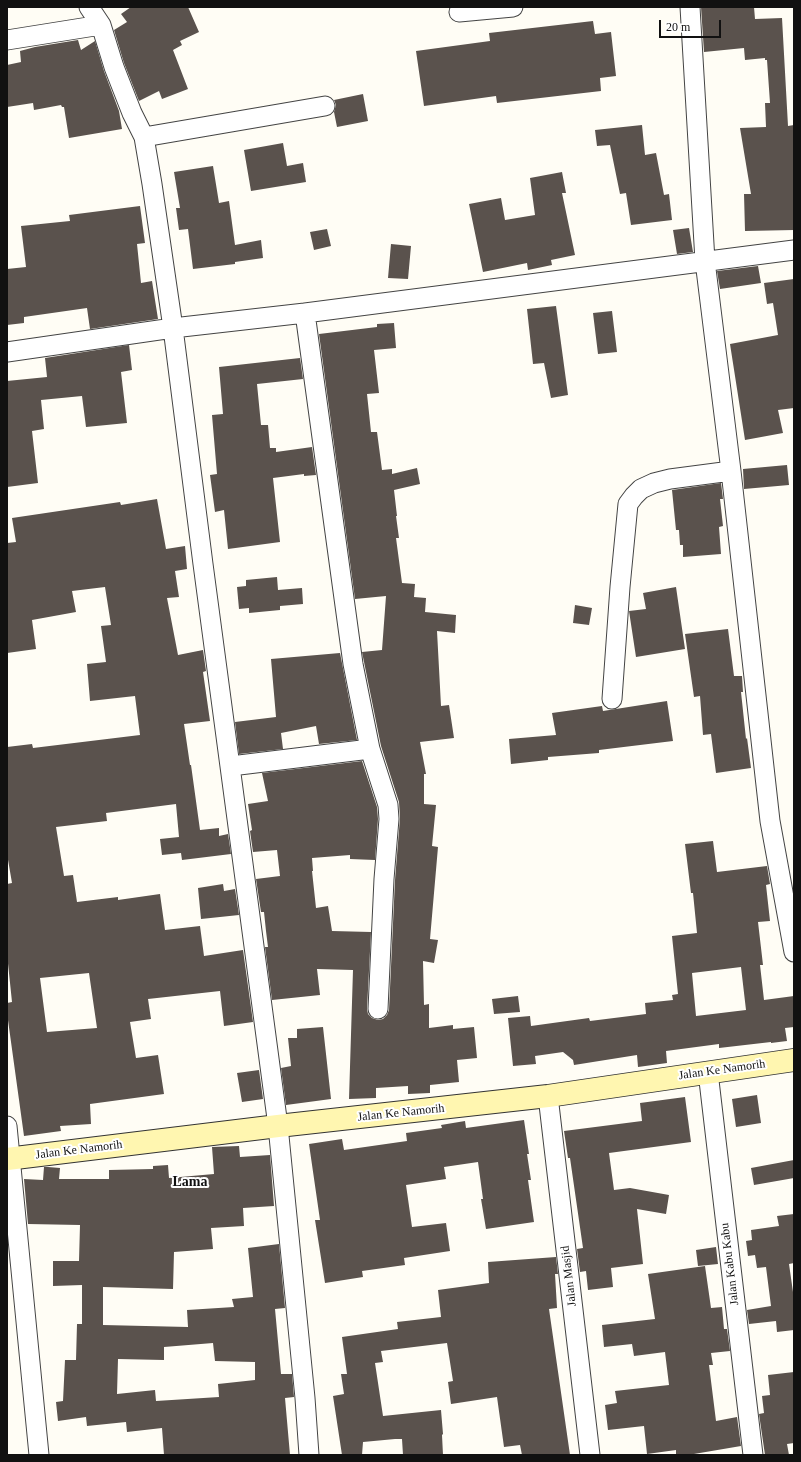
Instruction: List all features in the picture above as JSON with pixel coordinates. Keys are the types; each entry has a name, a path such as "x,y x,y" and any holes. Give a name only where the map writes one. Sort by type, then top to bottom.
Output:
{"street":[{"path":"89,7 101,25 114,67 132,113 144,137 173,328 278,1126 309,1455"},
{"path":"459,12 513,7"},
{"path":"690,7 705,261 731,471 770,821 794,952"},
{"path":"7,40 101,25"},
{"path":"144,137 325,106"},
{"path":"7,352 173,328 305,313 794,250"},
{"path":"305,313 352,664 370,749 388,805 389,819 384,879 378,1009"},
{"path":"612,699 628,504 640,489 654,483 670,479 731,471"},
{"path":"231,766 370,749"},
{"name":"Jalan Ke Namorih","path":"9,1159 278,1126 548,1096 794,1060"},
{"name":"Jalan Kabu Kabu","path":"708,1072 753,1455"},
{"name":"Jalan Masjid","path":"548,1096 590,1455"},
{"path":"7,1126 9,1159 39,1455"}],"building":[{"path":"131,7 188,7 199,32 180,41 182,45 173,50 188,89 162,99 159,91 139,101 124,63 114,30 127,22 121,14"},
{"path":"701,7 754,7 755,19 782,18 788,126 794,125 794,230 745,231 744,194 751,194 740,128 766,127 765,103 770,103 767,60 765,60 765,58 745,60 744,48 704,52"},
{"path":"593,21 595,34 611,32 616,76 600,78 601,91 497,103 496,96 424,106 416,51 490,41 489,33"},
{"path":"78,40 81,50 95,41 104,71 119,111 122,129 69,138 64,107 61,105 34,110 33,103 7,107 7,65 21,62 20,51"},
{"path":"363,94 368,121 337,127 334,112 336,105 334,100"},
{"path":"642,125 645,155 656,153 664,195 669,194 672,220 631,225 626,193 620,194 610,145 597,146 595,130"},
{"path":"283,143 287,166 303,163 306,182 251,191 244,150"},
{"path":"213,166 219,203 229,201 235,245 261,240 263,258 235,262 235,264 193,269 188,229 179,230 176,208 180,208 174,172"},
{"path":"562,172 566,193 562,193 575,255 551,260 552,265 528,270 527,263 483,272 469,204 501,198 505,220 535,215 530,178"},
{"path":"140,206 145,243 137,244 141,283 152,281 158,319 90,329 87,308 24,317 24,323 7,325 7,269 26,267 21,226 70,221 69,215"},
{"path":"689,228 693,252 677,254 673,230"},
{"path":"327,229 331,246 314,250 310,232"},
{"path":"391,244 411,246 408,279 388,278"},
{"path":"758,266 761,283 720,289 717,271"},
{"path":"794,279 794,408 778,410 783,433 745,440 730,344 778,335 773,303 767,304 764,283"},
{"path":"556,306 568,395 551,398 544,363 533,364 527,309"},
{"path":"612,311 617,352 598,354 593,313"},
{"path":"394,323 396,348 374,350 379,393 367,394 371,432 377,432 382,470 392,469 392,474 417,468 420,484 394,490 399,538 396,538 402,583 415,584 414,597 426,598 425,612 456,615 455,633 437,631 441,706 449,705 454,738 420,742 426,774 424,774 424,804 436,805 432,846 438,847 430,939 438,940 434,963 423,961 424,1005 429,1004 429,1028 453,1025 453,1029 474,1027 477,1058 457,1060 459,1082 430,1085 430,1093 408,1094 408,1086 376,1088 376,1098 349,1099 353,970 317,969 320,995 272,1000 265,947 268,947 264,912 261,912 256,879 280,876 277,850 253,852 250,831 252,830 248,804 268,801 262,773 362,761 377,807 378,819 375,860 350,859 350,855 312,858 312,871 316,908 328,906 332,931 371,932 367,1009 368,1014 372,1018 378,1020 383,1019 389,1010 395,880 400,818 399,802 381,746 362,652 382,650 386,596 355,599 319,334 377,327 377,324"},
{"path":"129,345 132,370 121,372 127,423 86,427 82,396 41,400 44,429 32,431 38,483 7,487 7,381 47,377 45,358"},
{"path":"300,358 303,379 257,384 261,425 268,425 270,448 276,448 276,452 312,447 316,475 304,476 304,474 273,478 280,542 228,549 224,510 215,512 210,475 217,474 212,415 223,414 219,367"},
{"path":"787,465 789,485 744,489 743,469"},
{"path":"721,483 723,499 720,499 723,526 719,527 721,554 683,557 683,545 680,545 679,530 676,530 672,490"},
{"path":"157,499 166,549 185,546 187,569 175,571 179,597 167,598 178,655 203,650 206,671 203,672 210,721 184,724 190,765 200,830 219,828 219,836 228,834 231,854 182,860 181,853 162,855 160,839 179,837 176,804 106,813 107,821 56,827 64,876 73,875 77,902 118,897 118,900 160,894 165,930 200,926 204,956 243,950 253,1022 224,1026 220,991 148,999 151,1019 130,1022 136,1058 158,1055 164,1094 90,1104 91,1124 60,1126 61,1131 24,1136 7,1013 7,1003 12,1002 7,954 7,884 12,883 7,854 7,747 32,744 33,748 140,735 135,696 90,701 87,664 106,662 101,626 111,625 105,587 72,591 76,612 32,620 36,649 7,653 7,543 16,542 12,518 120,502 121,505","holes":["89,973 97,1028 47,1032 40,978"]},
{"path":"277,577 278,590 302,588 303,604 280,606 280,610 249,613 249,608 239,609 237,587 246,586 246,580"},
{"path":"676,587 685,649 636,657 629,611 646,609 643,593"},
{"path":"575,605 592,608 589,625 573,623"},
{"path":"728,629 734,676 742,676 743,692 741,692 751,768 716,773 711,734 703,735 700,696 694,697 685,634"},
{"path":"340,653 357,740 319,744 316,726 281,733 283,749 239,754 235,722 276,717 271,659"},
{"path":"667,701 673,741 599,750 599,753 548,757 548,760 511,764 509,739 556,735 552,713 602,706 603,711"},
{"path":"713,841 717,872 767,866 770,884 766,885 770,921 758,922 763,965 760,965 764,1000 794,996 794,1027 785,1028 787,1041 719,1048 719,1044 666,1051 667,1063 638,1067 637,1055 574,1065 573,1060 563,1052 535,1056 536,1064 513,1066 508,1018 530,1016 531,1026 589,1018 590,1021 646,1014 645,1003 673,1000 672,995 678,994 672,936 697,933 693,893 691,893 685,844","holes":["741,967 746,1010 696,1016 692,973"]},
{"path":"223,884 224,891 235,889 239,915 201,919 198,888"},
{"path":"518,996 520,1012 494,1014 492,999"},
{"path":"323,1027 331,1099 286,1105 281,1068 291,1066 288,1038 297,1038 297,1029"},
{"path":"259,1070 263,1099 242,1102 237,1073"},
{"path":"757,1095 761,1123 736,1127 732,1099"},
{"path":"685,1097 691,1142 609,1153 614,1190 630,1188 669,1195 666,1214 637,1209 643,1264 611,1268 613,1287 588,1290 586,1271 580,1272 577,1249 583,1248 570,1158 568,1158 564,1131 642,1121 640,1103"},
{"path":"524,1120 531,1180 528,1180 534,1222 486,1229 481,1199 483,1199 478,1162 444,1167 446,1179 406,1185 412,1227 446,1223 450,1251 404,1258 405,1265 362,1271 363,1277 325,1283 315,1220 320,1220 309,1144 342,1139 344,1150 407,1141 406,1133 442,1128 441,1125 465,1121 466,1128"},
{"path":"239,1146 240,1157 270,1155 274,1206 243,1208 244,1226 211,1228 213,1249 174,1252 173,1289 103,1287 103,1325 188,1327 187,1310 234,1307 232,1299 253,1297 248,1248 279,1244 285,1308 275,1309 281,1374 292,1374 294,1397 285,1398 290,1455 164,1455 162,1428 127,1432 126,1422 87,1426 86,1417 58,1421 56,1402 63,1401 65,1360 76,1360 77,1324 82,1324 82,1285 53,1286 53,1261 79,1261 80,1225 28,1224 24,1179 43,1180 44,1167 60,1168 59,1179 109,1179 109,1170 153,1169 153,1166 168,1165 169,1178 214,1174 212,1147","holes":["213,1343 215,1361 255,1362 255,1380 218,1384 219,1397 156,1401 155,1390 117,1394 118,1359 164,1360 164,1347"]},
{"path":"794,1160 794,1178 754,1185 751,1168"},
{"path":"794,1214 794,1263 789,1264 794,1299 794,1330 777,1332 776,1321 749,1324 747,1310 771,1306 766,1267 757,1268 755,1255 748,1256 746,1241 752,1240 751,1230 779,1226 777,1216"},
{"path":"716,1247 718,1264 698,1266 696,1250"},
{"path":"556,1257 558,1274 555,1274 557,1308 549,1309 570,1455 522,1455 520,1445 504,1447 497,1397 451,1404 448,1382 453,1381 447,1343 381,1351 383,1362 375,1363 383,1416 441,1410 443,1455 403,1455 402,1439 395,1439 363,1442 362,1455 342,1455 333,1396 344,1394 341,1374 347,1374 342,1337 398,1329 397,1322 441,1317 438,1290 489,1283 488,1262"},
{"path":"705,1266 711,1308 722,1307 724,1329 727,1329 730,1351 711,1353 713,1365 709,1365 716,1421 737,1417 741,1446 688,1455 676,1455 676,1450 647,1454 644,1426 608,1430 605,1405 617,1403 615,1391 669,1385 665,1352 634,1356 632,1344 604,1347 602,1325 655,1319 648,1274"},
{"path":"794,1372 794,1443 787,1444 789,1455 765,1455 759,1414 764,1413 762,1396 770,1395 768,1375"}],"district":[{"name":"Lama","path":"190,1182"}]}
